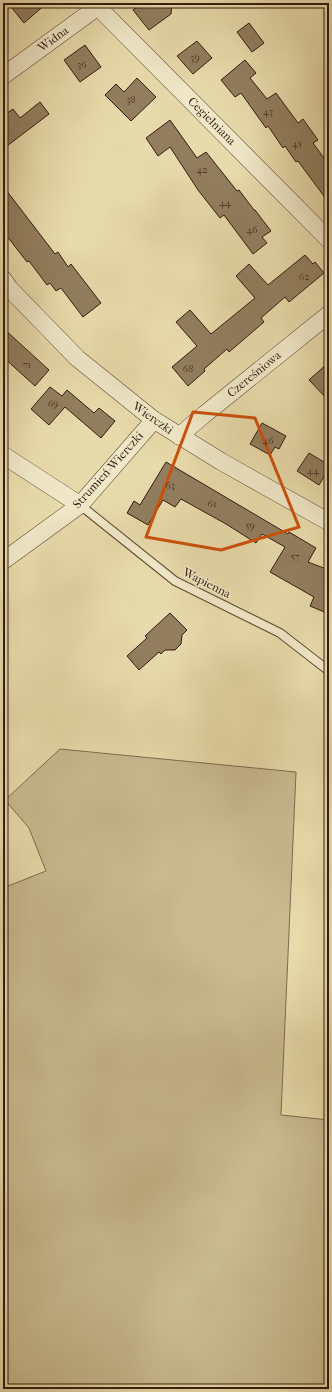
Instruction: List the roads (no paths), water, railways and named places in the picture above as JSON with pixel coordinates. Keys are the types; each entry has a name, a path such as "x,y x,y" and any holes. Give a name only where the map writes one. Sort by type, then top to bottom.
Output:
{"street":[{"name":"Widna","path":"3,76 98,4"},
{"name":"Cegielniana","path":"98,4 329,240"},
{"name":"Wierczki","path":"3,279 77,358 154,420 222,462 329,522"},
{"name":"Czereśniowa","path":"179,436 329,314"},
{"name":"Strumień-Wierczki","path":"3,561 80,505 154,420"},
{"path":"3,455 80,505"}],"lane":[{"name":"Wapienna","path":"80,505 175,581 280,633 329,671"}]}
